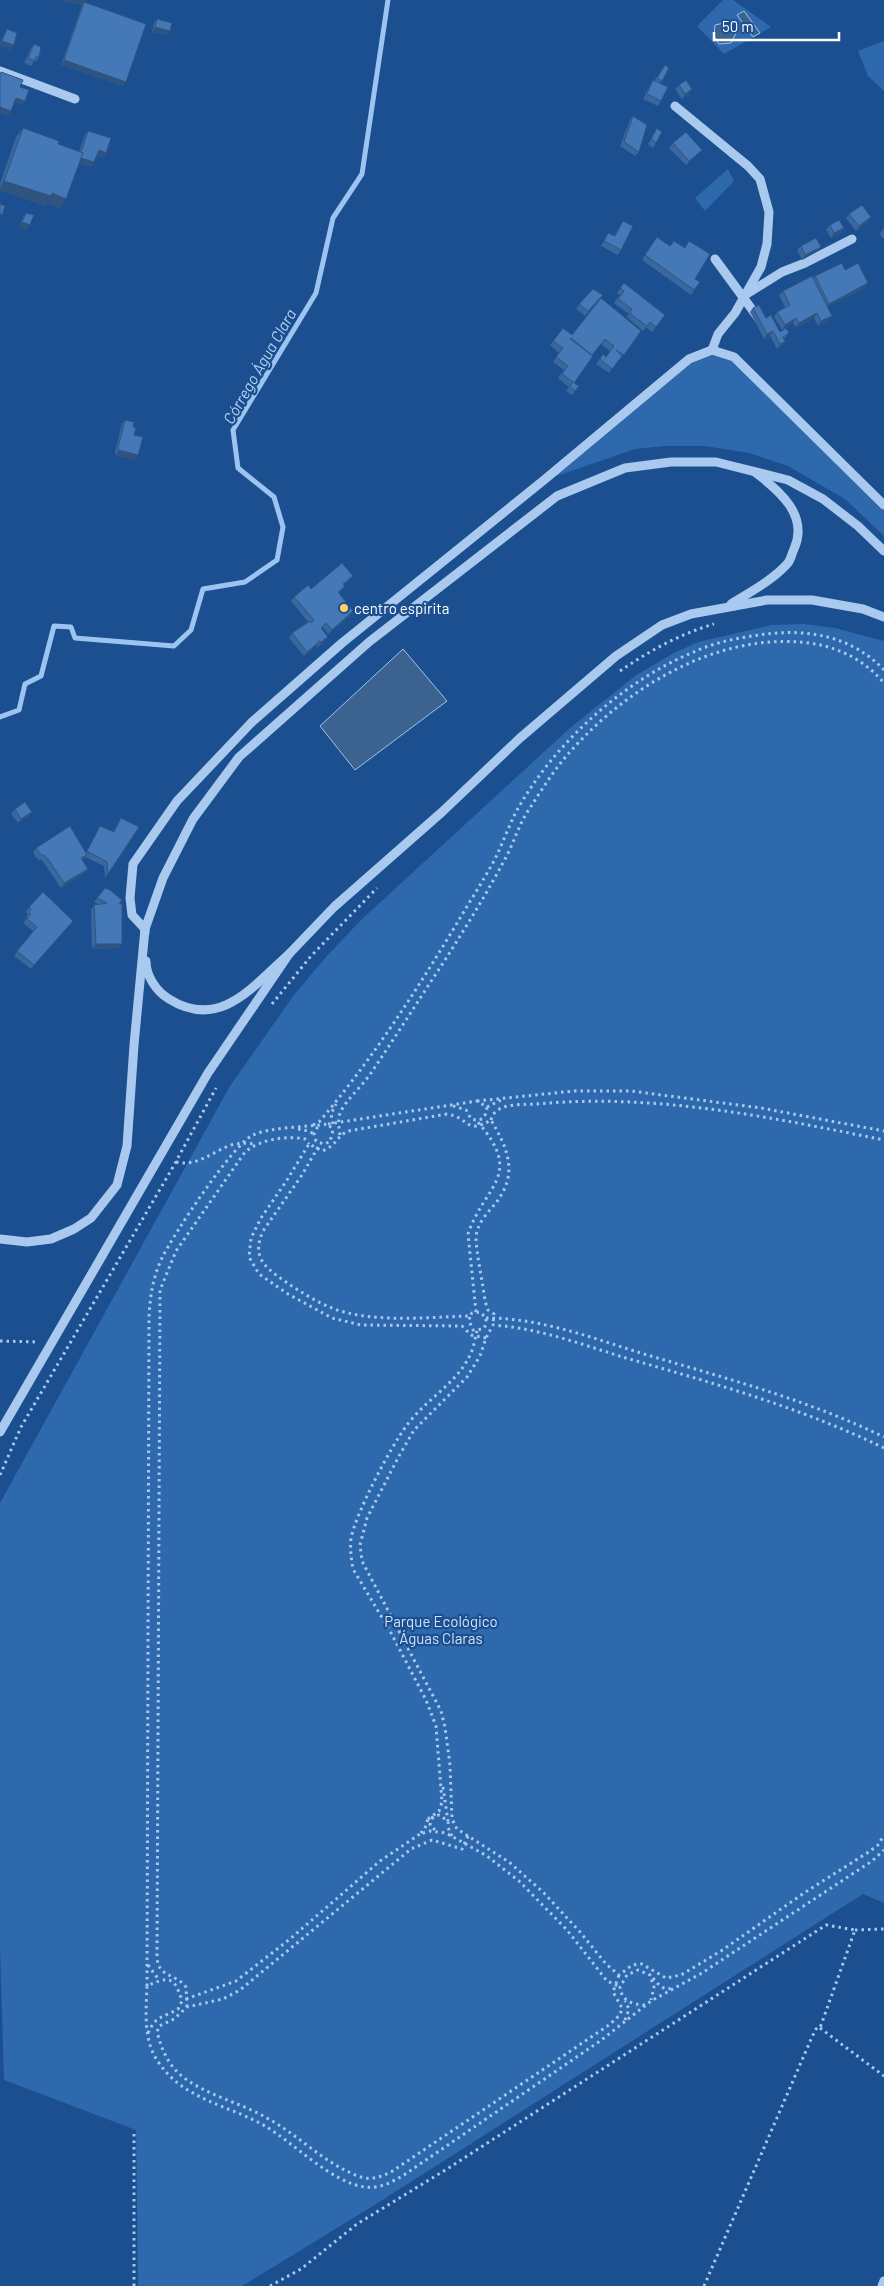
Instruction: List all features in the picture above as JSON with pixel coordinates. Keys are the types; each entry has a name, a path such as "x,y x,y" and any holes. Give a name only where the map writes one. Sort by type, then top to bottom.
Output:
{"street":[{"path":"0,71 75,99"},
{"path":"675,106 748,166 760,179 769,212 765,255 761,267 735,313 718,334 712,350"},
{"path":"743,297 782,272 805,263 852,239"},
{"path":"716,259 760,320"},
{"path":"884,505 734,357 712,350 689,359 544,480 342,643 251,723 176,800 133,864 130,898 132,916 145,929 146,971 161,994 184,1009 209,1011 236,1002 289,954 334,907 442,812 520,738 616,656 662,625 691,614 767,600 812,600 863,609 884,617"},
{"path":"0,1239 27,1242 51,1239 74,1229 92,1218 117,1185 127,1146 145,929 163,878 192,819 239,757 368,642 558,496 625,468 671,462 716,462 788,480 823,499 858,526 884,551"},
{"path":"729,606 773,576 788,562 799,539 796,514 777,489 751,470"},
{"path":"0,1432 208,1073 289,954"},
{"path":"882,2286 884,2281"}],"path":[{"path":"614,676 664,644 692,631 720,623"},
{"path":"884,670 855,647 829,637 795,632 767,634 720,643 674,660 636,683 602,710 570,739 542,771 516,812 494,860 451,933 383,1037 342,1095 319,1122 253,1135 242,1143 228,1159 168,1247 153,1280 150,1299 147,1986 148,2033 153,2054 158,2063 184,2088 218,2107 266,2127 331,2172 346,2180 364,2187 375,2188 390,2183 404,2175 546,2079 651,2001 702,1973 872,1861 884,1850"},
{"path":"340,1136 338,1122 341,1110 384,1054 496,878 526,813 552,774 580,742 617,709 653,682 691,661 724,650 763,643 819,643 839,649 858,658 884,682"},
{"path":"266,1012 311,956 380,884"},
{"path":"0,1475 21,1427 176,1162 216,1087"},
{"path":"311,1125 333,1124 450,1104 574,1092 654,1093 761,1108 884,1131"},
{"path":"333,1124 331,1114 342,1095"},
{"path":"477,1121 483,1118 487,1107 509,1098"},
{"path":"176,1162 192,1164 242,1143 256,1144 297,1137 305,1139 309,1144 322,1151 332,1147 340,1136 356,1129 447,1114 462,1118 473,1126 481,1126 491,1120 494,1111 498,1109 575,1100 638,1101 732,1113 884,1140"},
{"path":"477,1101 487,1107"},
{"path":"450,1104 466,1110 471,1119 477,1121 495,1145 501,1167 490,1195 468,1234 476,1312"},
{"path":"491,1120 504,1141 509,1164 505,1188 480,1224 476,1236 485,1301 488,1310 494,1314 493,1326 486,1338 480,1356 467,1377 414,1430 367,1518 360,1545 362,1561 374,1588 404,1639 441,1711 450,1765 452,1818 457,1829 509,1862 544,1893 606,1964 619,1975"},
{"path":"328,1124 333,1130 330,1142 320,1144 302,1176 263,1231 259,1241 258,1252 261,1261 268,1270 320,1302 347,1313 380,1317 470,1316 476,1312 483,1314 486,1318 486,1325 483,1330 477,1331 470,1326 470,1316"},
{"path":"318,1126 314,1134 316,1141 320,1144"},
{"path":"293,1128 309,1131 314,1134"},
{"path":"187,2007 186,1987 175,1976 163,1973 158,1968 157,1958 158,1343 160,1290 170,1262 182,1241 236,1162 256,1144"},
{"path":"309,1144 250,1238 249,1257 259,1274 288,1294 332,1318 361,1324 462,1326 471,1335 486,1338"},
{"path":"486,1318 513,1318 548,1324 729,1379 836,1416 884,1437"},
{"path":"493,1326 514,1327 546,1334 701,1380 785,1407 854,1433 884,1448"},
{"path":"452,1836 449,1831 436,1726 426,1700 390,1631 353,1569 350,1554 351,1540 357,1518 394,1446 407,1424 466,1363 472,1352 477,1331"},
{"path":"0,1341 52,1342"},
{"path":"420,1834 428,1819 441,1807 441,1772"},
{"path":"428,1819 436,1815 443,1816 448,1821"},
{"path":"436,1815 431,1820 430,1825 437,1833"},
{"path":"148,2033 153,2022 178,2009 186,1998 236,1981 290,1939 380,1861 420,1834 430,1831 446,1833 452,1836 487,1856 519,1881 567,1930 603,1976 620,1987"},
{"path":"468,1836 462,1849 432,1840 422,1843 385,1870 240,1990 223,1999 187,2007 174,2019 159,2026 157,2032 168,2061 182,2076 222,2099 263,2116 318,2154 351,2173 369,2179 380,2178 609,2025 620,2015 622,2008 613,1992 619,1975 631,1966 642,1964 666,1978 681,1975 868,1853 884,1835"},
{"path":"270,2286 301,2269 357,2224 447,2169 826,1926 854,1930 884,1929"},
{"path":"704,2286 812,2037 816,2029 820,2028 854,1930"},
{"path":"148,1964 152,1974 159,1980"},
{"path":"623,2023 629,2014 629,2009 620,1987 623,1979 633,1971 644,1971 661,1987 668,1990 677,1987"},
{"path":"650,1975 654,1987 651,2001"},
{"path":"147,1986 159,1980 172,1981 177,1984 182,2001"},
{"path":"624,1998 631,2003 646,2005"},
{"path":"820,2028 884,2076"},
{"path":"134,2134 134,2286"}],"green space":[{"path":"723,0 733,0 771,27 724,54 697,26"},
{"path":"884,41 884,91 868,76 858,51"},
{"path":"728,169 734,181 705,211 695,198"},
{"path":"713,355 732,360 884,510 884,536 845,499 788,466 749,453 705,446 665,446 635,449 551,478 690,361"},
{"name":"Parque Ecológico Águas Claras","path":"804,624 835,628 884,641 884,1903 863,1894 373,2206 242,2286 138,2286 136,2130 4,2080 0,1947 0,1503 230,1086 294,995 326,957 361,920 570,728 635,676 672,654 698,642 772,625"}],"shaded area":[{"path":"744,11 760,33 753,37 737,15"},
{"path":"724,23 736,33 731,43 719,44 714,36 715,25"},
{"path":"403,649 447,701 355,770 320,726"}],"building":[{"path":"84,2 146,24 126,82 64,60"},
{"path":"157,19 172,23 170,31 155,27"},
{"path":"7,29 17,33 14,45 2,41"},
{"path":"34,44 41,47 39,57 37,56 34,61 28,58"},
{"path":"665,65 669,68 662,81 657,78"},
{"path":"1,72 23,80 20,87 29,90 25,101 16,98 11,111 0,107"},
{"path":"653,80 668,87 661,101 647,94"},
{"path":"686,80 692,89 685,94 679,85"},
{"path":"633,116 647,125 639,152 624,142"},
{"path":"23,128 59,141 58,144 83,153 66,199 52,193 51,196 4,181"},
{"path":"657,128 662,132 656,143 651,139"},
{"path":"88,131 111,138 106,153 99,150 94,162 81,158 83,153 81,152"},
{"path":"686,132 702,150 689,161 673,143"},
{"path":"0,204 5,206 2,215 0,214"},
{"path":"862,205 871,217 859,226 849,214"},
{"path":"26,213 34,215 30,225 22,222"},
{"path":"839,220 844,228 834,233 830,225"},
{"path":"623,221 633,226 621,250 604,241 608,233 615,236"},
{"path":"657,237 670,246 674,241 685,248 689,241 710,254 695,279 700,282 694,290 645,255"},
{"path":"816,238 821,247 805,255 801,246"},
{"path":"842,263 845,270 858,263 868,283 829,304 815,276"},
{"path":"812,276 832,316 821,321 817,313 799,323 796,318 785,325 777,312 790,305 783,291"},
{"path":"624,283 665,315 656,327 650,322 647,326 632,315 630,312 632,309 618,299 624,291 620,288"},
{"path":"593,289 603,295 588,311 579,304"},
{"path":"601,298 641,331 624,355 616,350 622,356 612,369 600,359 603,354 606,357 614,346 605,339 592,355 571,338 593,356 574,383 579,386 575,391 570,386 573,382 562,374 568,366 556,357 563,348 553,341 563,328 572,335"},
{"path":"759,305 766,318 771,315 780,332 786,328 789,333 783,337 785,342 780,344 773,331 767,334 753,308"},
{"path":"125,420 134,422 133,427 136,428 134,435 143,437 138,455 119,450 118,448"},
{"path":"342,563 353,576 343,584 345,586 338,592 353,611 332,630 326,623 321,628 328,637 321,642 318,641 307,652 292,633 314,620 294,597 308,585 311,589"},
{"path":"25,802 32,812 21,819 15,809"},
{"path":"121,818 139,827 108,874 107,862 87,851 100,826 114,832"},
{"path":"70,826 87,855 81,858 88,869 64,883 48,859 44,855 42,856 36,848"},
{"path":"105,888 122,900 119,904 122,904 122,944 96,944 94,905 107,903 97,898"},
{"path":"43,892 73,921 34,965 17,951 37,927 27,919 31,914 29,907"}],"waterway":[{"name":"Córrego Água Clara","path":"0,717 19,710 25,684 41,676 54,626 71,627 75,638 174,646 191,630 203,589 245,582 277,560 283,527 274,497 238,468 233,430 316,293 333,218 362,174 388,0"}],"place":[{"name":"centro espirita","path":"344,608"}]}
